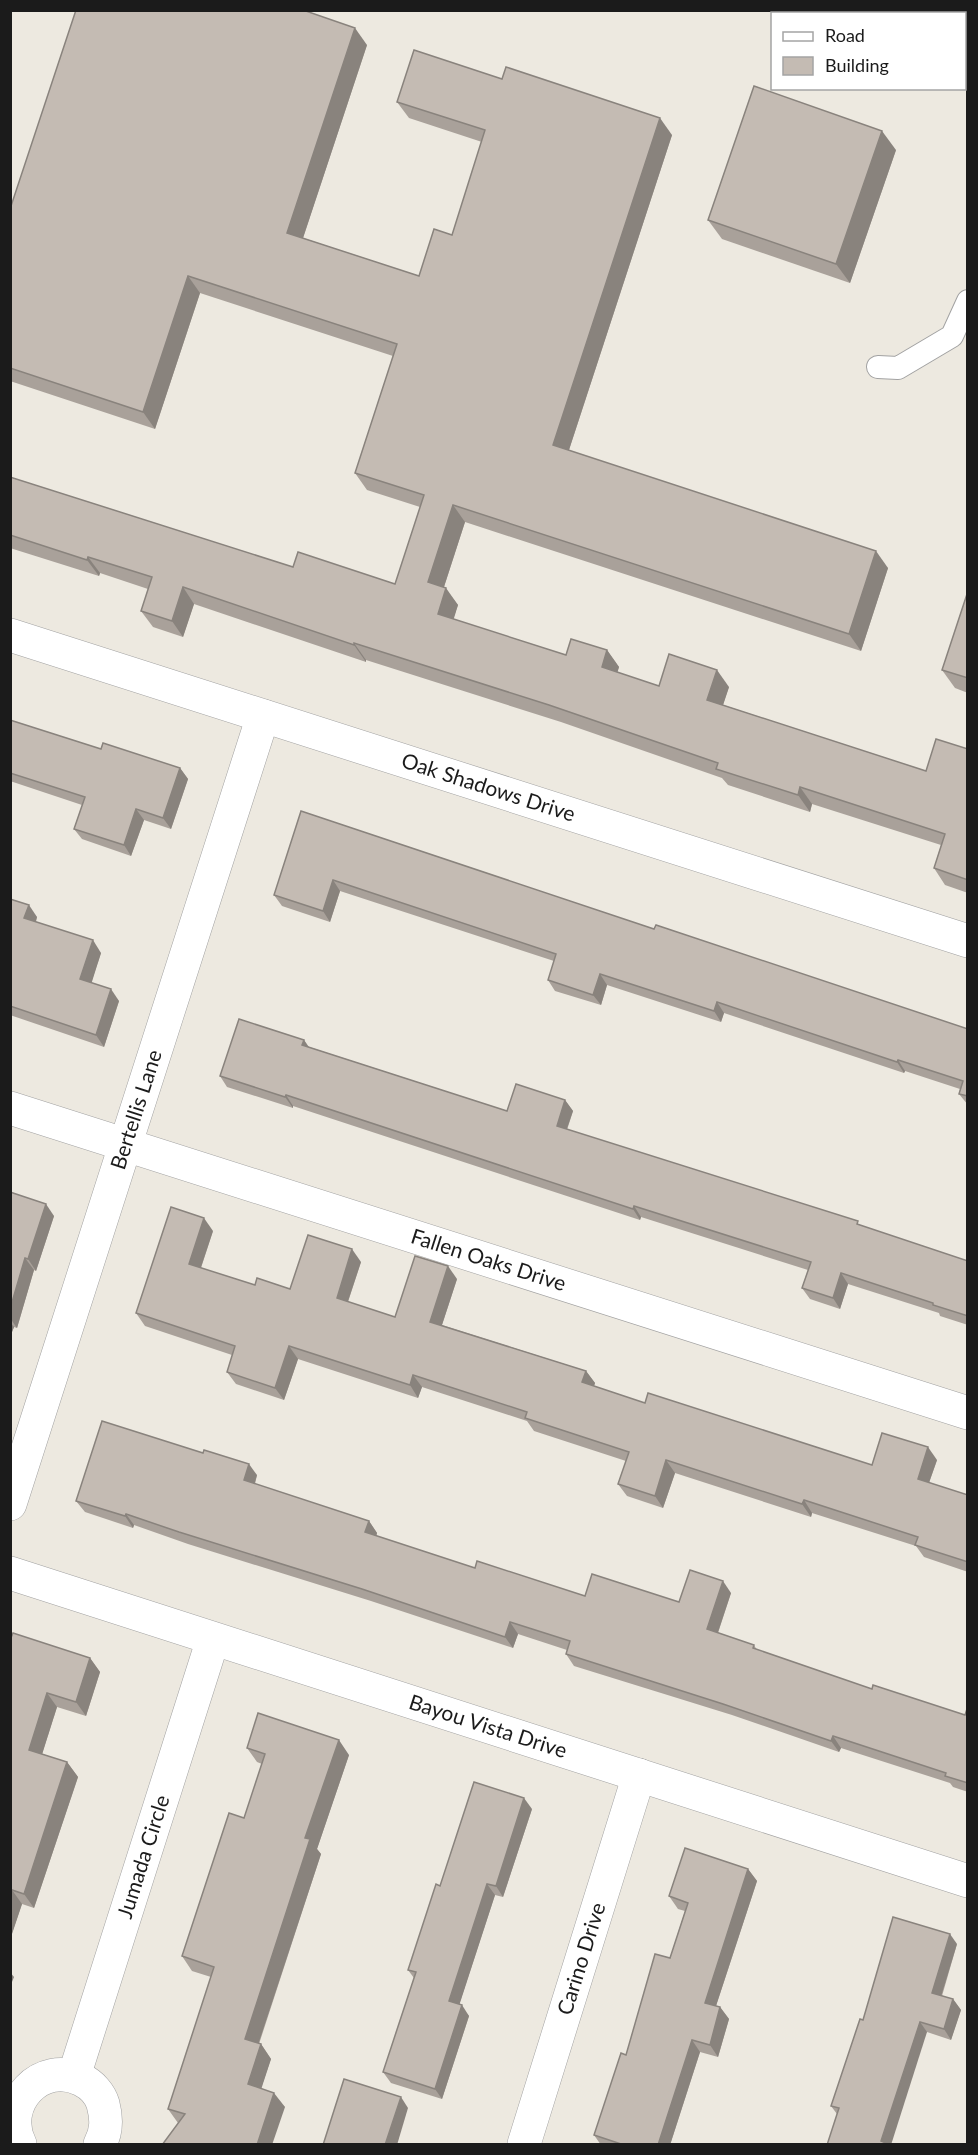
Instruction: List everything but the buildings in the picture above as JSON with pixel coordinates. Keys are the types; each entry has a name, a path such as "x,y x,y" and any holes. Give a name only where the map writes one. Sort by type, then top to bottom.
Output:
{"street":[{"name":"Oak Shadows Drive","path":"10,635 968,941"},
{"name":"Bertellis Lane","path":"10,1504 263,716"},
{"name":"Fallen Oaks Drive","path":"10,1108 968,1413"},
{"name":"Bayou Vista Drive","path":"10,1573 968,1881"},
{"name":"Jumada Circle","path":"74,2076 213,1640"},
{"name":"Carino Drive","path":"524,2145 639,1775"},
{"path":"20,2145 13,2125 15,2106 24,2090 38,2079 56,2074 74,2076 90,2085 102,2099 107,2117 105,2135 100,2145"}],"lane":[{"path":"878,367 898,368 952,336 968,301"}]}
